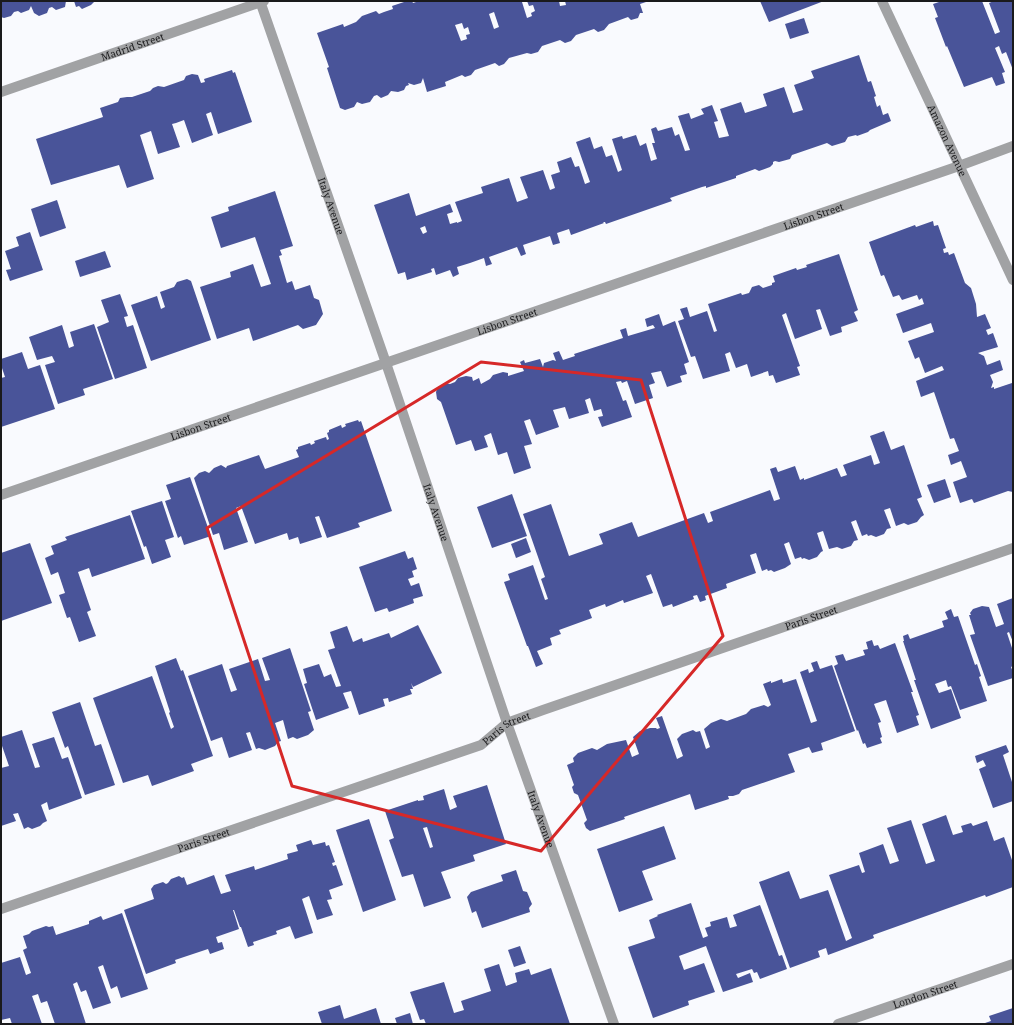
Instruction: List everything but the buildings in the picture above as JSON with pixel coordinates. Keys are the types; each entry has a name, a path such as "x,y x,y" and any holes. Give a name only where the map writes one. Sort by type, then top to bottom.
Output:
{"street":[{"name":"Madrid Street","path":"1,92 262,1"},
{"name":"Italy Avenue","path":"262,1 386,363 507,724 614,1024"},
{"name":"Amazon Avenue","path":"882,1 1013,280"},
{"name":"Lisbon Street","path":"1,495 959,166 1013,146"},
{"name":"Paris Street","path":"1,909 481,744 507,724 1013,548"},
{"name":"London Street","path":"838,1024 1013,964"}],"highlighted area":[{"path":"481,362 641,380 723,636 541,851 292,786 207,528"}]}
